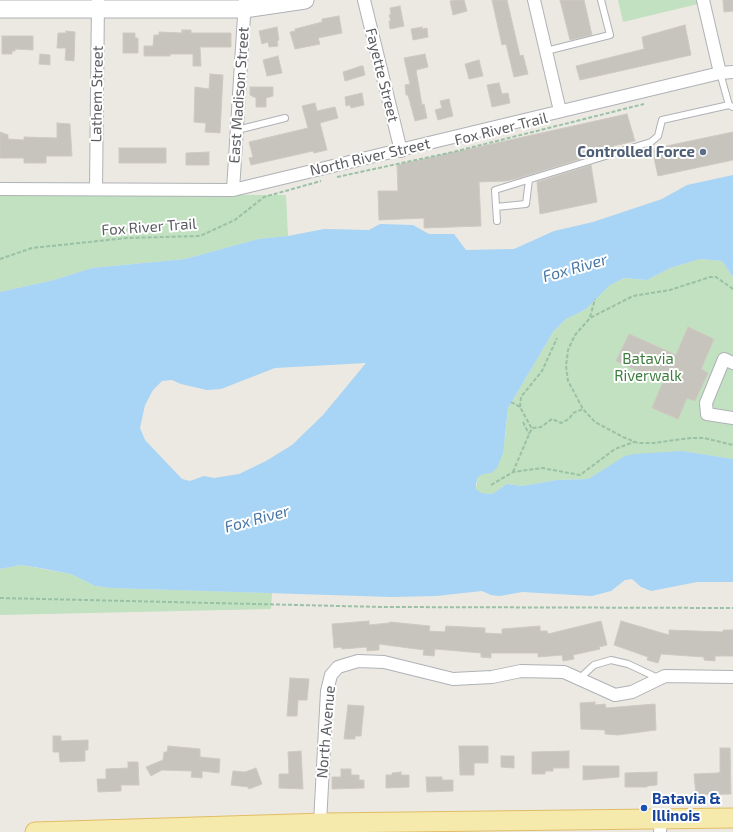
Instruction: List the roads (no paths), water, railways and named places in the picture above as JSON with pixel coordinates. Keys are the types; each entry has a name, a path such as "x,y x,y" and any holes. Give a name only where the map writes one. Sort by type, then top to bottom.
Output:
{"main road":[{"path":"0,10 98,5 245,5 305,0"},
{"path":"34,832 323,826 660,826 733,818"}],"street":[{"name":"Fayette Street","path":"364,0 401,150"},
{"path":"534,0 560,111"},
{"path":"703,0 720,73"},
{"name":"Lathem Street","path":"96,189 98,5"},
{"name":"East Madison Street","path":"233,190 245,5"},
{"name":"North River Street","path":"0,189 233,190 720,73 733,72"},
{"path":"733,363 724,359 706,403 707,414 733,418"},
{"name":"North Avenue","path":"323,826 327,691 331,675 338,667 358,661 384,662 453,679 492,677 521,671 564,672 615,695 632,692 660,678"},
{"path":"660,678 665,676 733,677"}],"lane":[{"path":"546,51 610,35 601,0"},
{"path":"497,221 496,190 502,186 529,180 651,142 658,136 662,120 731,106 720,73"},
{"path":"237,130 285,118"},
{"path":"496,207 526,204 529,180"},
{"path":"580,679 594,665 611,660 628,664 660,678"}],"water":[{"name":"Fox River","path":"733,175 733,277 722,261 700,259 670,268 647,280 624,278 610,285 586,309 566,319 553,332 508,408 503,453 497,468 491,473 483,474 478,477 476,489 481,493 492,494 507,484 522,486 557,480 588,479 625,456 634,454 682,451 733,459 733,582 697,582 651,591 641,587 632,579 625,580 611,591 592,596 522,592 500,596 491,595 482,591 436,596 392,597 111,588 95,586 71,574 40,568 21,565 0,569 0,292 54,280 92,268 185,259 258,239 288,236 324,229 369,230 380,224 413,225 429,234 454,234 466,250 514,249 554,231 593,222 662,199 687,185","holes":["366,363 323,415 292,445 266,461 239,474 214,478 204,476 190,481 182,479 145,440 140,428 145,405 153,390 162,381 172,380 181,384 207,390 221,389 275,368"]}],"place":[{"name":"Controlled Force","path":"703,152"},
{"name":"Batavia & Illinois","path":"644,808"}],"park label":[{"name":"Batavia Riverwalk","path":"648,368"}]}
